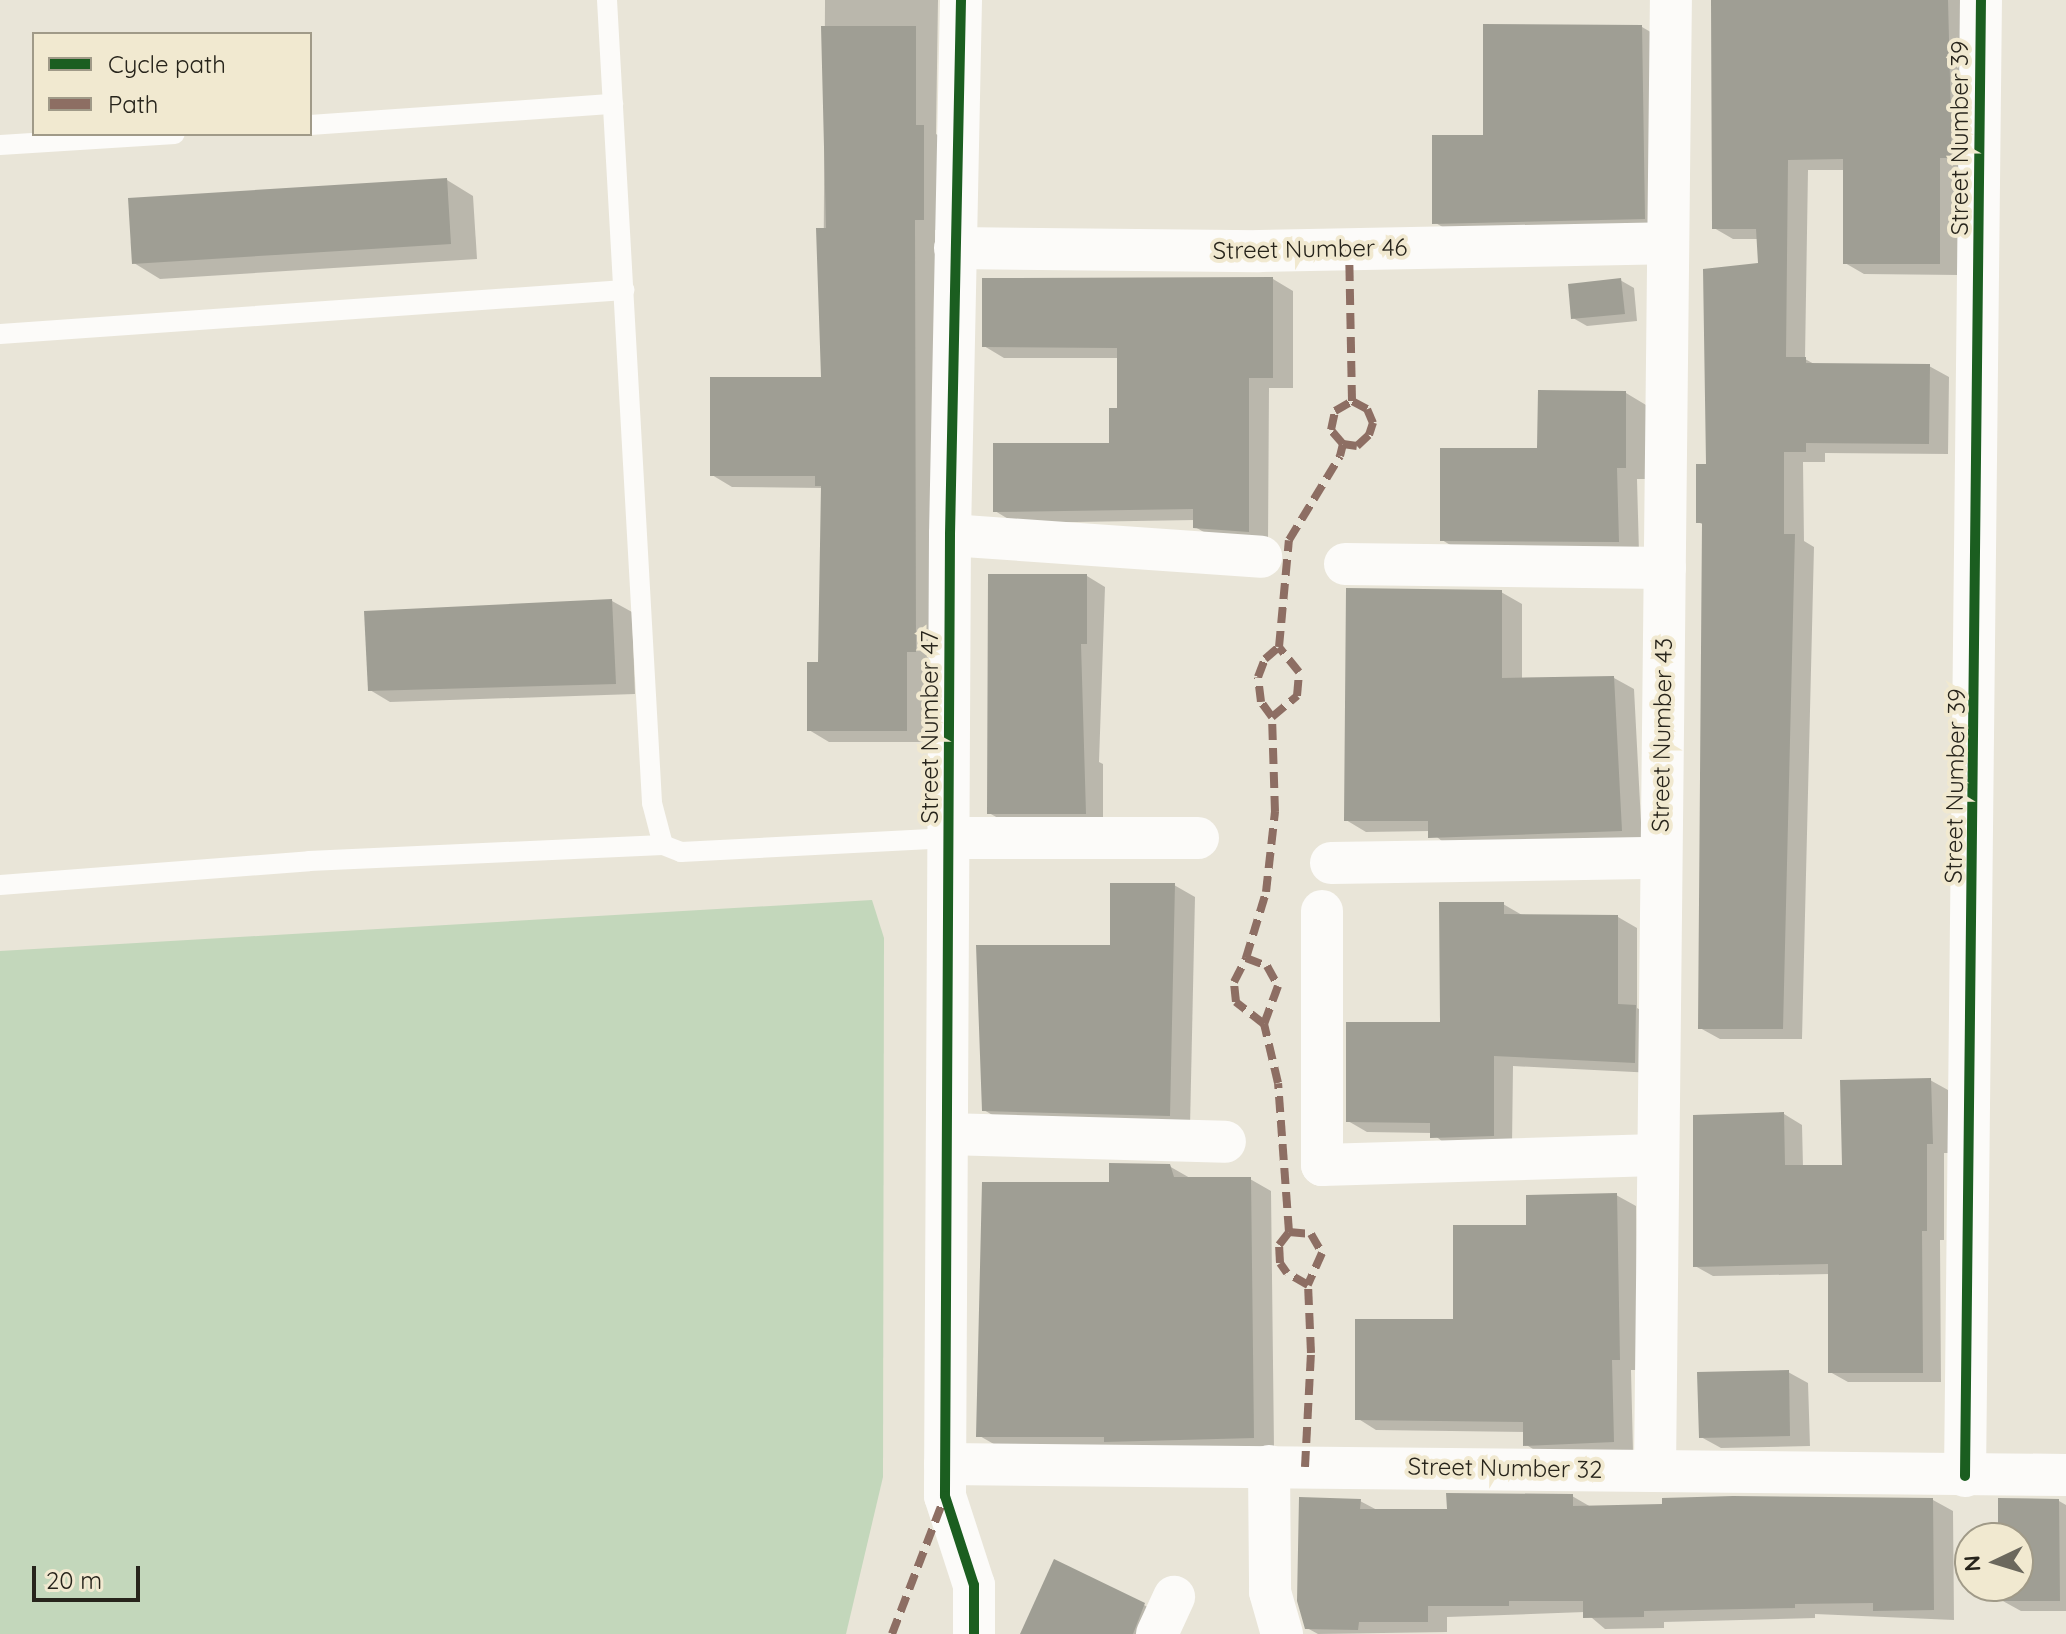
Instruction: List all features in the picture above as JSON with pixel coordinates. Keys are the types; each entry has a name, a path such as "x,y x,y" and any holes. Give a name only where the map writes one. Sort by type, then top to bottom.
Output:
{"street":[{"name":"Street Number 47","path":"961,0 950,535 945,1459 950,1521 974,1585 974,1634"},
{"name":"Street Number 43","path":"1655,1470 1656,1155 1665,568 1665,243 1671,0"},
{"name":"Street Number 39","path":"1965,1476 1981,0"},
{"name":"Street Number 46","path":"955,248 1259,251 1665,243"},
{"path":"950,535 1261,557"},
{"path":"1345,564 1665,568"},
{"path":"950,838 1198,838"},
{"path":"1331,863 1660,858"},
{"path":"1322,911 1322,1165 1656,1155"},
{"path":"947,1134 1225,1142"},
{"name":"Street Number 32","path":"945,1459 1965,1476 2066,1475"},
{"path":"1269,1466 1270,1592 1282,1634"},
{"path":"1157,1634 1174,1597"}],"lane":[{"path":"607,0 652,803 663,845"},
{"path":"312,125 613,104"},
{"path":"0,145 143,136"},
{"path":"0,334 624,290"},
{"path":"0,885 309,861 663,845 681,852 950,838"}],"shaded area":[{"path":"872,900 884,938 883,1477 846,1634 0,1634 0,951"}],"building":[{"path":"1711,0 1948,0 1952,158 1940,158 1940,264 1843,264 1843,159 1788,160 1786,357 1806,357 1806,363 1930,364 1929,444 1806,443 1806,452 1784,452 1784,534 1795,534 1783,1029 1698,1029 1702,523 1696,523 1696,464 1706,464 1703,269 1758,263 1756,229 1712,229"},
{"path":"1483,24 1642,25 1645,219 1432,224 1432,135 1483,135"},
{"path":"821,26 916,26 916,125 924,125 924,220 915,220 916,652 907,652 907,731 807,731 807,662 818,662 821,486 815,486 815,476 710,476 710,377 821,377 816,228 826,228"},
{"path":"447,178 451,244 132,264 128,198"},
{"path":"1273,277 1273,378 1249,378 1249,532 1193,528 1193,509 993,512 993,443 1109,443 1109,408 1117,408 1117,348 982,347 982,278"},
{"path":"1621,278 1625,314 1571,319 1568,284"},
{"path":"1538,390 1626,391 1626,468 1617,468 1619,542 1440,541 1440,448 1537,448"},
{"path":"988,574 1087,574 1087,644 1081,644 1086,814 987,814"},
{"path":"1346,588 1502,590 1502,678 1614,676 1622,831 1428,838 1428,821 1344,821"},
{"path":"612,599 616,684 368,691 364,611"},
{"path":"1110,883 1175,883 1170,1116 982,1111 976,945 1110,945"},
{"path":"1439,902 1504,902 1504,914 1618,915 1618,1004 1636,1005 1635,1063 1494,1056 1494,1136 1430,1138 1430,1123 1346,1122 1346,1022 1440,1022"},
{"path":"1931,1078 1933,1144 1927,1144 1927,1231 1922,1231 1923,1373 1828,1373 1828,1264 1693,1267 1693,1115 1784,1112 1785,1165 1842,1165 1840,1080"},
{"path":"1109,1163 1170,1164 1174,1177 1251,1177 1254,1438 1104,1442 1104,1437 976,1437 982,1182 1109,1182"},
{"path":"1617,1193 1620,1360 1612,1360 1614,1442 1523,1446 1523,1422 1355,1420 1355,1319 1453,1319 1453,1225 1526,1225 1526,1195"},
{"path":"1789,1370 1790,1436 1699,1438 1697,1372"},
{"path":"1446,1493 1573,1494 1573,1506 1662,1504 1662,1498 1733,1496 1933,1498 1934,1610 1873,1611 1873,1603 1795,1604 1795,1608 1644,1611 1644,1617 1583,1618 1583,1601 1509,1601 1509,1606 1428,1606 1428,1622 1359,1622 1358,1630 1305,1629 1297,1601 1299,1497 1361,1499 1360,1509 1447,1509"},
{"path":"1998,1498 2059,1499 2060,1601 2034,1601 2034,1522 1998,1522"},
{"path":"1054,1559 1145,1603 1133,1634 1020,1634"}],"marked path":[{"path":"1305,1467 1311,1353 1308,1285 1287,1273 1280,1263 1279,1245 1289,1232 1278,1083 1264,1024 1236,1002 1234,982 1246,958 1266,892 1275,812 1272,717 1261,702 1258,677 1265,659 1279,647 1289,540 1340,456 1343,444 1331,430 1335,411 1352,401 1349,249"},
{"path":"1343,444 1357,446 1369,435 1373,423 1367,409 1352,401"},
{"path":"1272,717 1297,696 1299,672 1279,647"},
{"path":"1246,958 1267,966 1278,986 1264,1024"},
{"path":"1289,1232 1311,1234 1322,1253 1308,1285"},
{"path":"892,1634 945,1496"}],"cycle path":[{"path":"961,0 950,535 945,1496 974,1585 974,1634"},
{"path":"1965,1476 1981,0"}]}
